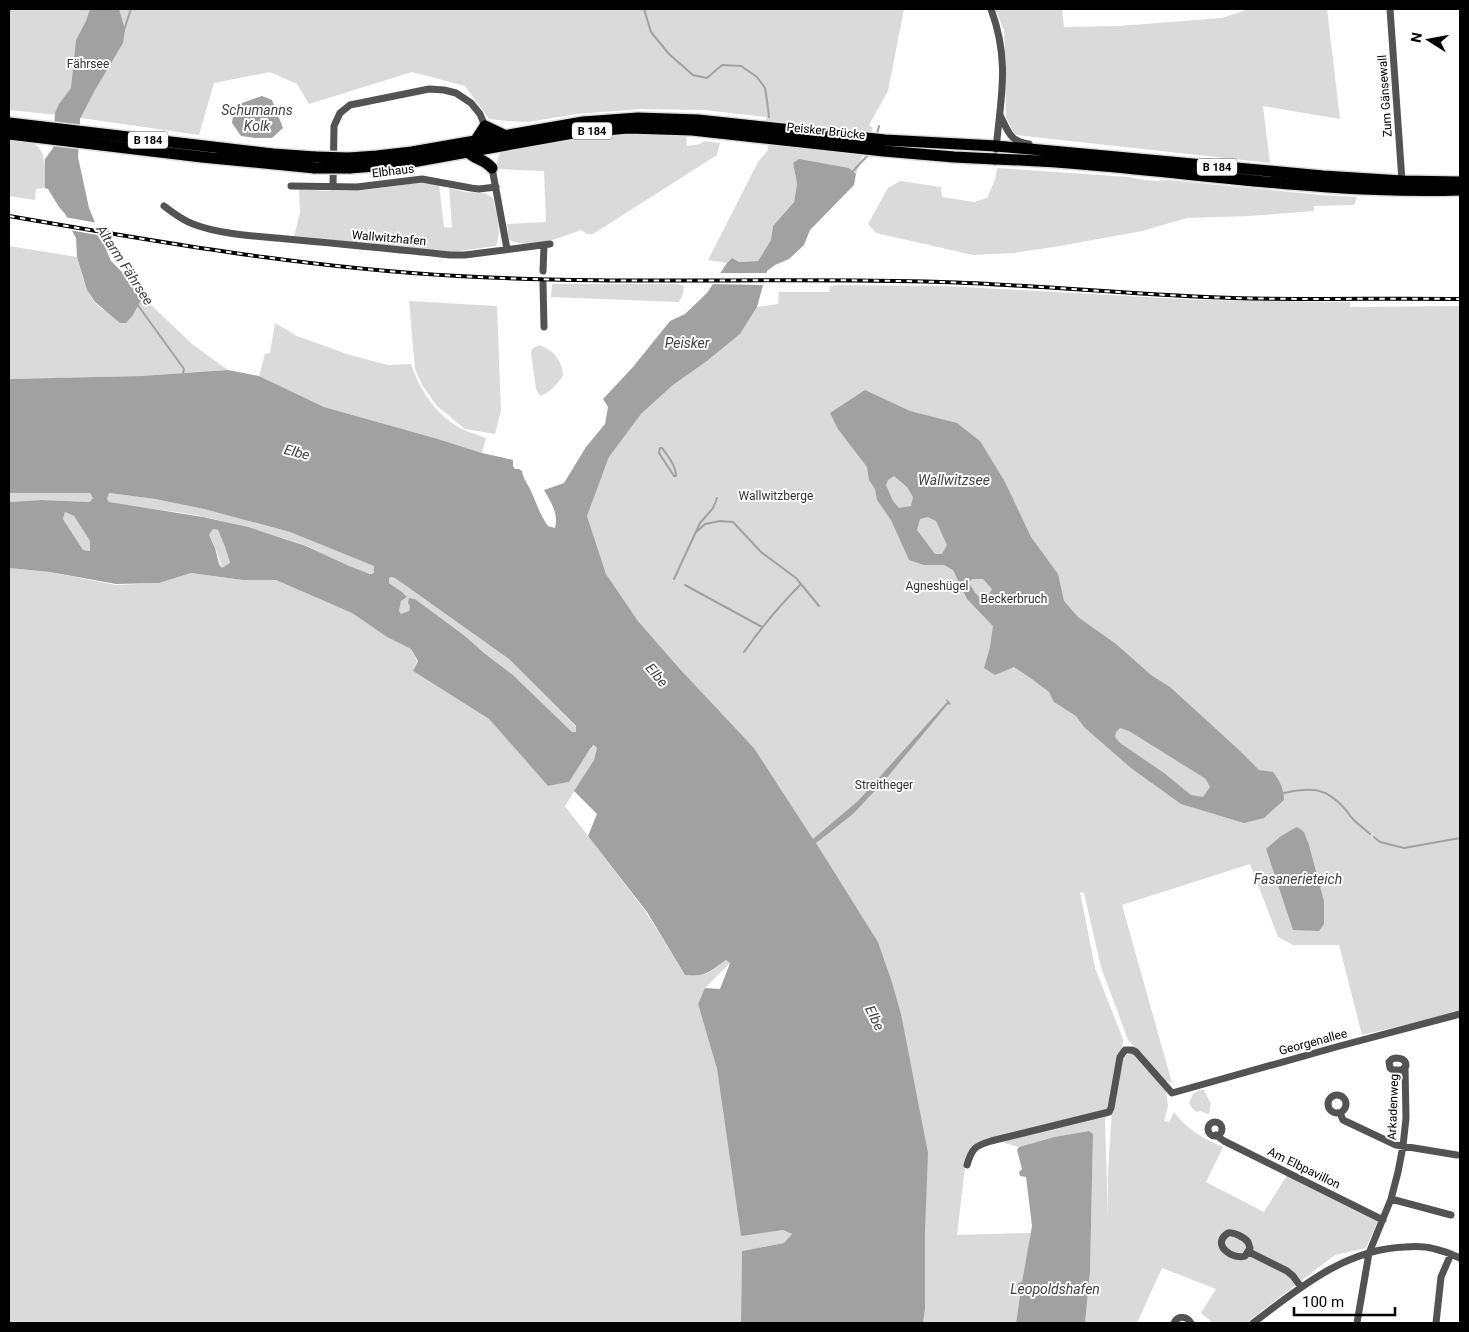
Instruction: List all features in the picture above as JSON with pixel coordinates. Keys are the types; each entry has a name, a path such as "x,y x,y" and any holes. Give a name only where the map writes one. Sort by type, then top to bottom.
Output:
{"main road":[{"name":"B 184","path":"349,163 583,122 638,118 698,120 766,134"},
{"name":"B 184","path":"9,123 36,132"},
{"path":"476,140 485,126 504,135"},
{"name":"B 184","path":"9,134 36,132 315,163 401,164 573,133 628,128 766,134"},
{"name":"Peisker Brücke","path":"766,134 884,145"},
{"name":"B 184","path":"884,145 996,146 1310,175 1402,181 1460,182"},
{"name":"B 184","path":"884,145 974,159 1085,164 1309,186 1386,190 1460,190"},
{"path":"492,168 494,147"},
{"path":"468,152 486,162 492,168"}],"street":[{"path":"991,9 1000,36 1003,56 1003,78 995,159"},
{"name":"Zum Gänsewall","path":"1390,9 1402,181"},
{"path":"333,187 334,126 340,113 350,105 429,89 444,90 456,93 471,103 480,114 485,126"},
{"path":"1000,115 1006,129 1014,139 1030,144 1035,149"},
{"path":"492,168 508,250"},
{"name":"Elbhaus","path":"291,186 371,186 422,179 479,189 496,187"},
{"name":"Wallwitzhafen","path":"164,206 175,215 190,223 226,232 450,255 465,255 547,245 543,272"},
{"path":"543,283 544,327"},
{"name":"Georgenallee","path":"967,1165 975,1146 1109,1112 1120,1057 1125,1050 1136,1052 1172,1093 1460,1014"},
{"name":"Arkadenweg","path":"1357,1323 1369,1253 1391,1199 1403,1146 1406,1118 1405,1068"},
{"path":"1340,1113 1343,1120 1396,1145 1403,1146"},
{"name":"Am Elbpavillon","path":"1216,1136 1224,1142 1383,1220"},
{"name":"Arkadenweg","path":"1403,1146 1457,1155"},
{"path":"1391,1199 1451,1215"},
{"path":"1254,1323 1301,1287 1332,1268 1369,1253 1391,1247 1415,1246 1434,1248 1460,1258"},
{"path":"1248,1252 1287,1271 1294,1276 1301,1287"},
{"path":"1436,1323 1441,1277 1450,1254"},
{"path":"1174,1323 1178,1318 1183,1317 1191,1323"}],"green space":[{"path":"9,9 904,9 888,91 869,125 873,128 856,174 849,168 793,163 797,184 794,202 773,226 771,240 758,261 739,262 732,258 727,263 708,260 758,162 768,150 766,117 704,110 641,109 577,114 528,122 489,119 465,86 412,72 309,104 297,84 270,72 214,83 199,135 67,116 9,110"},
{"path":"995,9 1062,9 1064,27 1119,26 1222,18 1249,9 1327,9 1340,119 1263,106 1270,163 1015,135 1006,118 1004,30"},
{"path":"628,134 686,135 687,146 700,144 704,141 720,143 717,155 593,234 587,234 581,230 545,242 527,244 509,240 507,224 546,222 544,171 498,169 497,162 502,152 566,140"},
{"path":"9,139 27,141 40,149 45,165 45,188 36,189 35,200 9,196"},
{"path":"997,168 1129,177 1158,181 1168,180 1357,197 1354,205 1314,206 1314,211 1250,216 1187,218 1142,231 1013,253 973,255 876,233 868,224 888,188 900,181 941,187 942,197 974,202 987,198 995,180"},
{"path":"423,182 439,184 444,227 452,228 449,188 465,192 485,193 493,198 499,228 496,246 452,252 294,236 300,213 299,189 357,191"},
{"path":"9,246 77,257 87,289 95,303 101,308 114,314 133,315 143,297 192,344 228,370 141,376 9,379"},
{"path":"552,284 677,284 684,286 679,302 551,297"},
{"name":"Beckerbruch","path":"830,286 946,286 1200,300 1350,302 1350,308 1460,306 1460,1010 1431,1019 1362,1035 1339,945 1293,945 1278,937 1250,864 1122,905 1172,1083 1166,1081 1128,1040 1101,967 1084,893 1080,892 1095,968 1123,1039 1121,1059 1130,1052 1135,1054 1166,1090 1168,1106 1164,1121 1169,1122 1174,1112 1196,1133 1223,1147 1206,1182 1264,1212 1289,1172 1380,1216 1366,1248 1335,1255 1246,1323 1213,1323 1201,1313 1216,1289 1162,1268 1137,1323 1085,1323 1090,1272 1093,1134 1089,1131 1054,1137 1019,1147 1004,1143 1006,1136 986,1140 966,1159 957,1235 1031,1233 1022,1283 1018,1283 1017,1286 1021,1289 1016,1323 923,1323 925,1309 925,1231 901,1014 878,942 754,748 638,621 606,574 587,516 609,457 641,414 673,385 740,334 757,307 778,304 779,292 829,292","holes":["1309,845 1324,901 1294,930 1266,849","1112,1109 1108,1172 1108,1218 1105,1119"]},
{"path":"409,301 497,306 501,411 495,434 465,429 437,406 422,385 415,369"},
{"path":"275,323 297,336 350,355 388,365 411,364 419,384 438,411 455,425 486,438 482,453 324,407 259,376 265,354 270,353"},
{"path":"539,345 556,356 561,365 563,376 556,385 540,396 536,389 531,353 532,349"},
{"path":"9,493 90,493 93,498 91,502 41,500 9,502"},
{"path":"109,493 155,499 204,509 290,532 375,566 374,573 350,567 304,545 242,526 192,515 109,502 107,499"},
{"path":"65,512 74,516 90,541 90,551 83,550 63,519"},
{"path":"213,529 218,530 230,564 222,568 209,535"},
{"path":"9,568 50,572 116,585 159,583 191,573 243,580 276,580 352,613 387,637 411,649 417,661 413,671 489,719 548,786 569,782 587,753 595,745 597,748 594,760 565,806 646,912 685,975 703,975 726,960 730,963 705,988 698,1004 717,1069 741,1235 783,1230 792,1234 784,1243 742,1251 741,1323 9,1323"},
{"path":"391,577 509,659 576,727 576,732 572,732 513,675 415,599 409,598 409,611 402,614 399,612 401,601 406,597 389,583 388,578"},
{"path":"1204,1090 1211,1104 1208,1114 1200,1111 1197,1112 1189,1103 1193,1094"}],"water":[{"name":"Fährsee","path":"90,9 119,9 125,30 123,43 80,119 78,157 89,208 111,261 143,297 126,323 120,323 95,302 87,290 77,257 76,238 66,215 48,189 45,188 45,159 53,148 55,113 71,88 76,40"},
{"name":"Schumanns Kolk","path":"262,96 272,100 283,128 272,138 241,136 232,123 234,109 242,103"},
{"name":"Elbe","path":"799,159 849,168 856,174 854,185 810,230 804,245 789,259 767,271 757,307 740,334 673,385 641,414 609,457 587,516 606,574 638,621 754,748 813,839 858,801 947,702 947,699 951,704 948,704 885,780 853,814 816,843 878,942 901,1014 928,1153 925,1309 923,1323 741,1323 742,1251 784,1243 792,1234 783,1230 741,1236 717,1069 698,1004 705,988 720,989 730,963 726,960 707,973 685,975 647,912 588,836 597,814 574,791 594,760 597,748 594,745 569,782 548,786 489,719 413,671 418,661 411,649 387,637 352,613 276,580 243,580 191,573 159,583 116,584 50,572 9,568 9,502 41,500 90,502 93,498 90,493 9,493 9,379 141,376 228,370 259,376 324,407 482,453 513,460 515,469 522,471 545,522 548,526 555,528 555,513 544,490 564,483 586,447 605,424 608,407 603,399 633,367 670,321 685,314 707,293 732,258 739,262 758,261 771,240 773,226 794,202 797,184 793,163","holes":["109,493 155,499 204,509 290,532 374,566 374,573 370,574 306,546 248,527 203,517 109,502 107,499","65,512 74,516 90,541 90,551 83,550 63,519","213,529 218,530 225,547 230,563 222,568 209,535","389,578 395,578 509,659 576,726 576,732 572,732 513,675 415,599 409,598 409,611 401,614 399,611 401,601 407,597 389,583"]},
{"name":"Wallwitzsee","path":"865,390 910,411 957,423 980,441 1005,482 1031,537 1058,574 1064,601 1078,617 1116,644 1151,675 1170,687 1259,770 1273,772 1281,785 1284,800 1264,818 1244,823 1181,804 1131,768 1084,727 1076,716 1054,702 1049,692 1032,679 1014,667 995,675 984,668 993,626 967,599 953,570 944,565 924,565 909,560 891,520 877,500 875,489 869,480 867,467 838,429 830,413","holes":["894,476 907,487 913,497 911,506 899,508 893,501 886,485 888,480","928,517 936,521 947,545 942,554 935,554 917,530 920,519","972,579 983,579 992,589 988,597 983,600 976,594 969,583","1120,728 1129,731 1206,779 1210,787 1203,797 1191,795 1164,773 1120,743 1115,737 1116,732"]},
{"name":"Fasanerieteich","path":"1297,827 1304,832 1309,845 1324,901 1324,924 1319,931 1293,930 1266,849 1281,836"},
{"name":"Leopoldshafen","path":"1089,1131 1093,1134 1090,1272 1085,1323 1016,1323 1021,1289 1017,1286 1018,1283 1022,1282 1032,1226 1026,1177 1020,1176 1019,1172 1022,1169 1017,1150 1019,1147 1054,1137"}],"pier":[{"path":"64,217 98,223 103,236 69,230"},
{"path":"717,273 769,273 765,285 710,284"}],"waterway":[{"path":"124,30 131,9"},
{"name":"Peisker","path":"644,9 651,32 669,54 693,75 707,78 722,65 741,66 757,77 765,88 769,117"},
{"path":"877,134 879,126"},
{"path":"853,171 869,154"},
{"name":"Altarm Fährsee","path":"137,304 184,369 183,374"},
{"path":"660,448 662,448 671,461 676,476 674,476 659,453 660,448"},
{"path":"674,579 700,523 713,508 717,498"},
{"path":"695,533 705,524 720,521 733,522 761,552 796,578 819,606"},
{"path":"744,652 771,617 801,584"},
{"path":"685,585 762,627"},
{"path":"1284,793 1318,790 1331,796 1370,834"},
{"path":"1374,837 1380,842 1404,848 1460,838"}],"railway":[{"path":"9,216 233,253 345,267 458,276 639,281 820,280 941,282 1233,298 1460,299"}],"park label":[{"name":"Wallwitzberge","path":"776,496"},
{"name":"Agneshügel","path":"937,586"},
{"name":"Streitheger","path":"884,785"}]}
